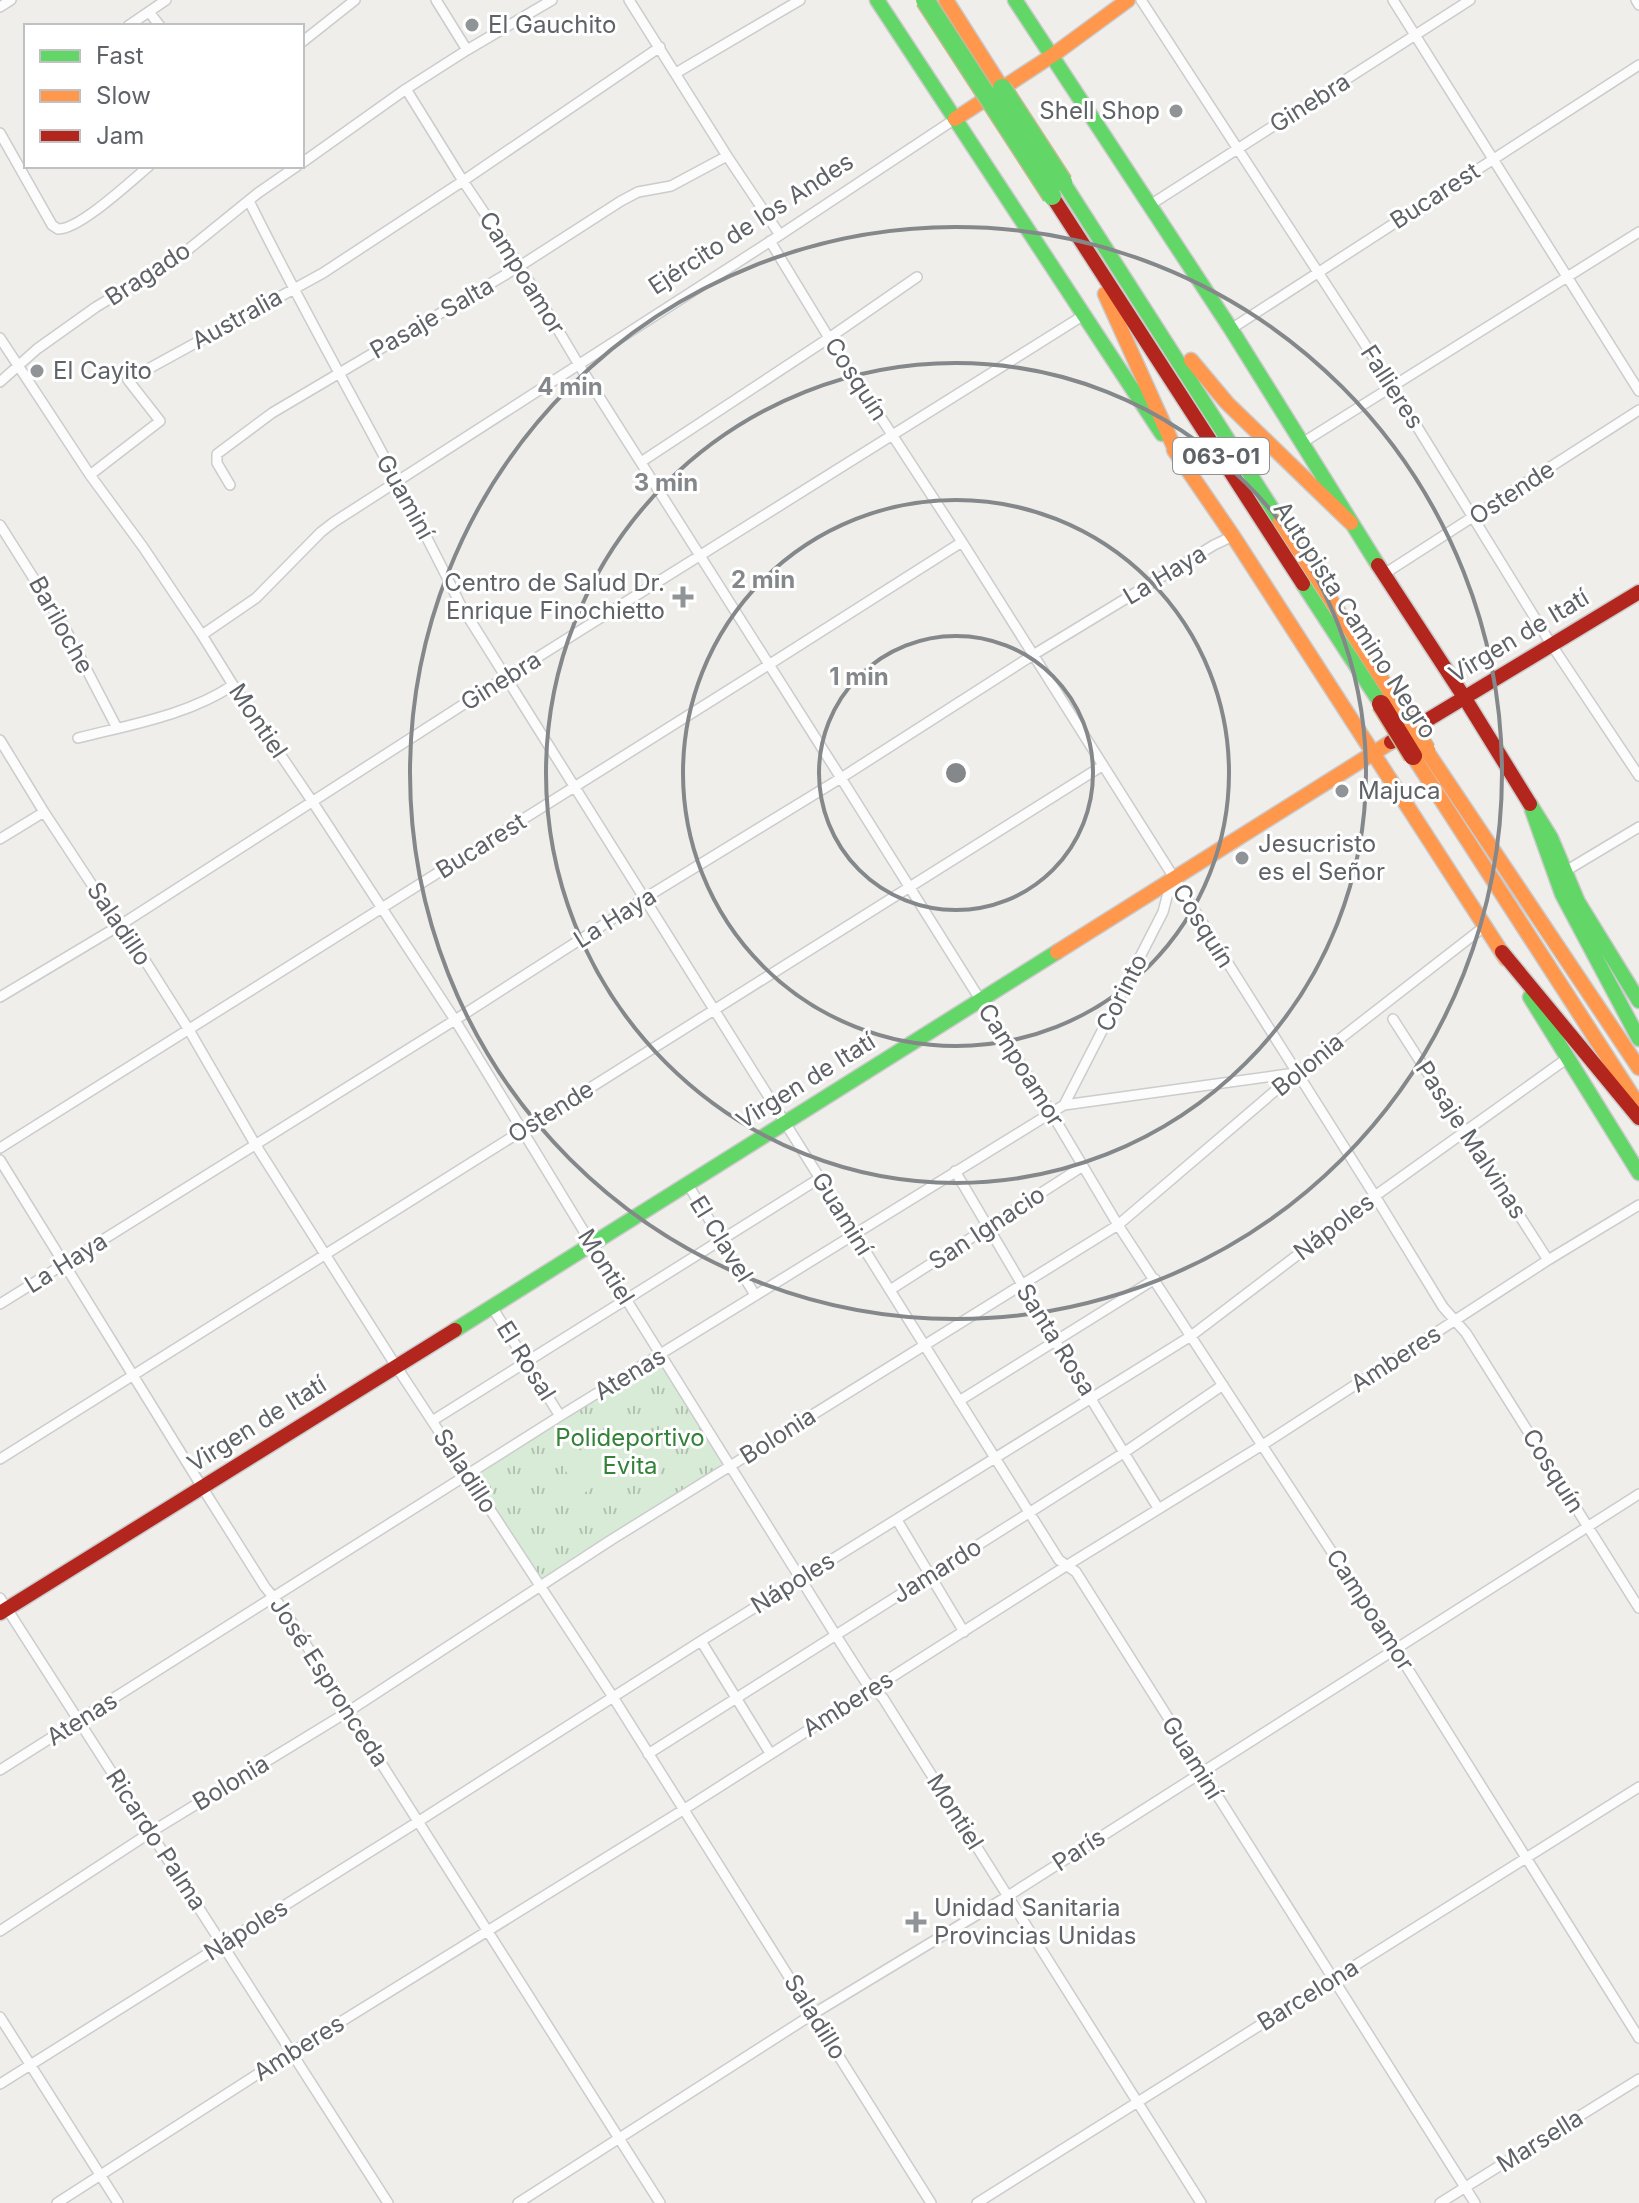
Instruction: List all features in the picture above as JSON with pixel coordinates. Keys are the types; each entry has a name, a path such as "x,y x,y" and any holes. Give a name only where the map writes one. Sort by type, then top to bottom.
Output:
{"main road":[{"path":"877,0 1374,753 1569,1057 1639,1173"},
{"name":"Autopista Camino Negro","path":"925,0 1059,196 1387,699"},
{"name":"Autopista Camino Negro","path":"946,0 1059,196 1117,264 1387,699 1468,838 1639,1106"},
{"path":"1015,0 1231,329 1464,697 1555,845 1578,902 1639,1001"},
{"name":"Ejército de los Andes","path":"955,119 1053,55 1128,0"},
{"path":"1059,196 1179,458"},
{"path":"1117,264 1206,380 1351,523"},
{"name":"Virgen de Itatí","path":"2,1607 202,1487 1172,878 1639,592"},
{"name":"Autopista Camino Negro","path":"1420,753 1639,1068"},
{"path":"1532,810 1562,894 1639,1039"},
{"path":"1502,952 1639,1118"}],"street":[{"path":"0,7 11,0"},
{"path":"130,24 152,6 166,0"},
{"path":"304,40 355,0"},
{"path":"436,0 467,50"},
{"name":"Bragado","path":"304,161 406,89 552,0"},
{"path":"629,0 780,235"},
{"path":"676,73 800,0"},
{"name":"Fallieres","path":"1141,0 1392,386 1551,644 1639,776"},
{"path":"1393,0 1639,391"},
{"name":"Ginebra","path":"1150,205 1470,0"},
{"path":"1636,0 1639,5"},
{"name":"Australia","path":"90,475 160,421 128,380 323,273 660,47"},
{"name":"Bucarest","path":"1231,329 1639,65"},
{"name":"Campoamor","path":"406,89 770,664 1052,1114 1118,1225 1264,1444 1639,2038"},
{"name":"Ejército de los Andes","path":"202,635 256,598 321,532 955,119"},
{"path":"2,140 52,225 63,230 109,200 147,168"},
{"name":"Pasaje Salta","path":"230,485 217,463 217,454 272,413 520,266 621,201 638,192 671,186 727,156"},
{"name":"Bragado","path":"0,382 37,349 96,307 179,257 294,168"},
{"name":"Guaminí","path":"249,201 460,604 1059,1560 1076,1572 1475,2203"},
{"path":"1302,443 1639,232"},
{"name":"Cosquín","path":"770,241 1443,1307 1466,1333 1639,1608"},
{"path":"641,462 917,277"},
{"name":"Ginebra","path":"0,997 122,924 506,677 1084,315"},
{"name":"Montiel","path":"0,338 90,475 202,635 455,1020 835,1634 865,1681 883,1698 1201,2203"},
{"name":"Ostende","path":"1384,574 1639,410"},
{"name":"Bariloche","path":"0,525 65,628 117,728"},
{"name":"La Haya","path":"0,1304 1033,655 1233,536"},
{"name":"Bucarest","path":"0,1148 962,542"},
{"path":"78,738 195,706 233,685"},
{"name":"Saladillo","path":"0,740 102,900 122,924 189,1030 255,1144 466,1475 613,1697 931,2203"},
{"name":"Ostende","path":"0,1459 1102,766"},
{"path":"0,839 44,812"},
{"path":"1564,872 1639,827"},
{"name":"Corinto","path":"1064,1105 1163,912 1172,878"},
{"name":"Bolonia","path":"0,1931 731,1465 1118,1225 1296,1073 1485,926"},
{"name":"Pasaje Malvinas","path":"1393,1019 1548,1260"},
{"name":"Nápoles","path":"0,2084 801,1578 1191,1336 1375,1196 1569,1057"},
{"name":"Atenas","path":"0,1770 560,1416 1064,1105 1296,1073"},
{"name":"José Espronceda","path":"0,1160 265,1587 349,1711 660,2203"},
{"name":"San Ignacio","path":"890,1290 1083,1166"},
{"name":"Santa Rosa","path":"955,1171 1158,1508"},
{"path":"432,1421 820,1178"},
{"name":"El Clavel","path":"687,1183 755,1295"},
{"name":"Amberes","path":"57,2203 1639,1205"},
{"path":"959,1401 1155,1279"},
{"name":"El Rosal","path":"492,1307 560,1416"},
{"name":"Jamardo","path":"648,1754 1125,1452 1223,1385"},
{"name":"París","path":"518,2203 813,2014 1008,1896 1639,1494"},
{"path":"897,1520 964,1632"},
{"name":"Ricardo Palma","path":"2,1607 224,1944 388,2203"},
{"path":"701,1641 770,1753"},
{"name":"Barcelona","path":"977,2203 1639,1787"},
{"path":"0,2017 118,2203"},
{"name":"Marsella","path":"1440,2203 1639,2079"}],"green space":[{"name":"Polideportivo Evita","path":"661,1355 731,1465 541,1586 466,1475"},
{"path":"630,1418 651,1450 581,1495 561,1463"}],"traffic: fast":[{"path":"877,0 1162,434"},
{"path":"925,0 1052,196"},
{"path":"1015,0 1231,329 1378,565"},
{"path":"1002,88 1063,182"},
{"path":"1063,182 1280,521"},
{"path":"1303,584 1381,704"},
{"path":"1530,804 1551,838 1578,902 1639,1001"},
{"path":"1532,810 1562,894 1639,1039"},
{"path":"455,1330 1057,952"},
{"path":"1530,997 1639,1173"}],"traffic: slow":[{"path":"946,0 1002,88"},
{"path":"955,119 1053,55 1128,0"},
{"path":"1105,294 1179,458"},
{"path":"1191,360 1227,403 1351,523"},
{"path":"1174,450 1233,536 1506,959"},
{"path":"1280,521 1392,695"},
{"path":"1392,695 1426,750"},
{"path":"1057,952 1391,742"},
{"path":"1426,750 1639,1068"},
{"path":"1413,756 1639,1106"}],"traffic: jam":[{"path":"1052,196 1303,584"},
{"path":"1378,565 1530,804"},
{"path":"1391,742 1639,592"},
{"path":"1381,704 1413,756"},
{"path":"1502,952 1639,1118"},
{"path":"0,1613 455,1330"}],"place":[{"name":"El Gauchito","path":"472,25"},
{"name":"Shell Shop","path":"1176,111"},
{"name":"El Cayito","path":"37,371"},
{"name":"Centro de Salud Dr. Enrique Finochietto","path":"683,597"},
{"name":"Majuca","path":"1342,791"},
{"name":"Jesucristo es el Señor","path":"1242,858"},
{"name":"Unidad Sanitaria Provincias Unidas","path":"916,1922"}]}
